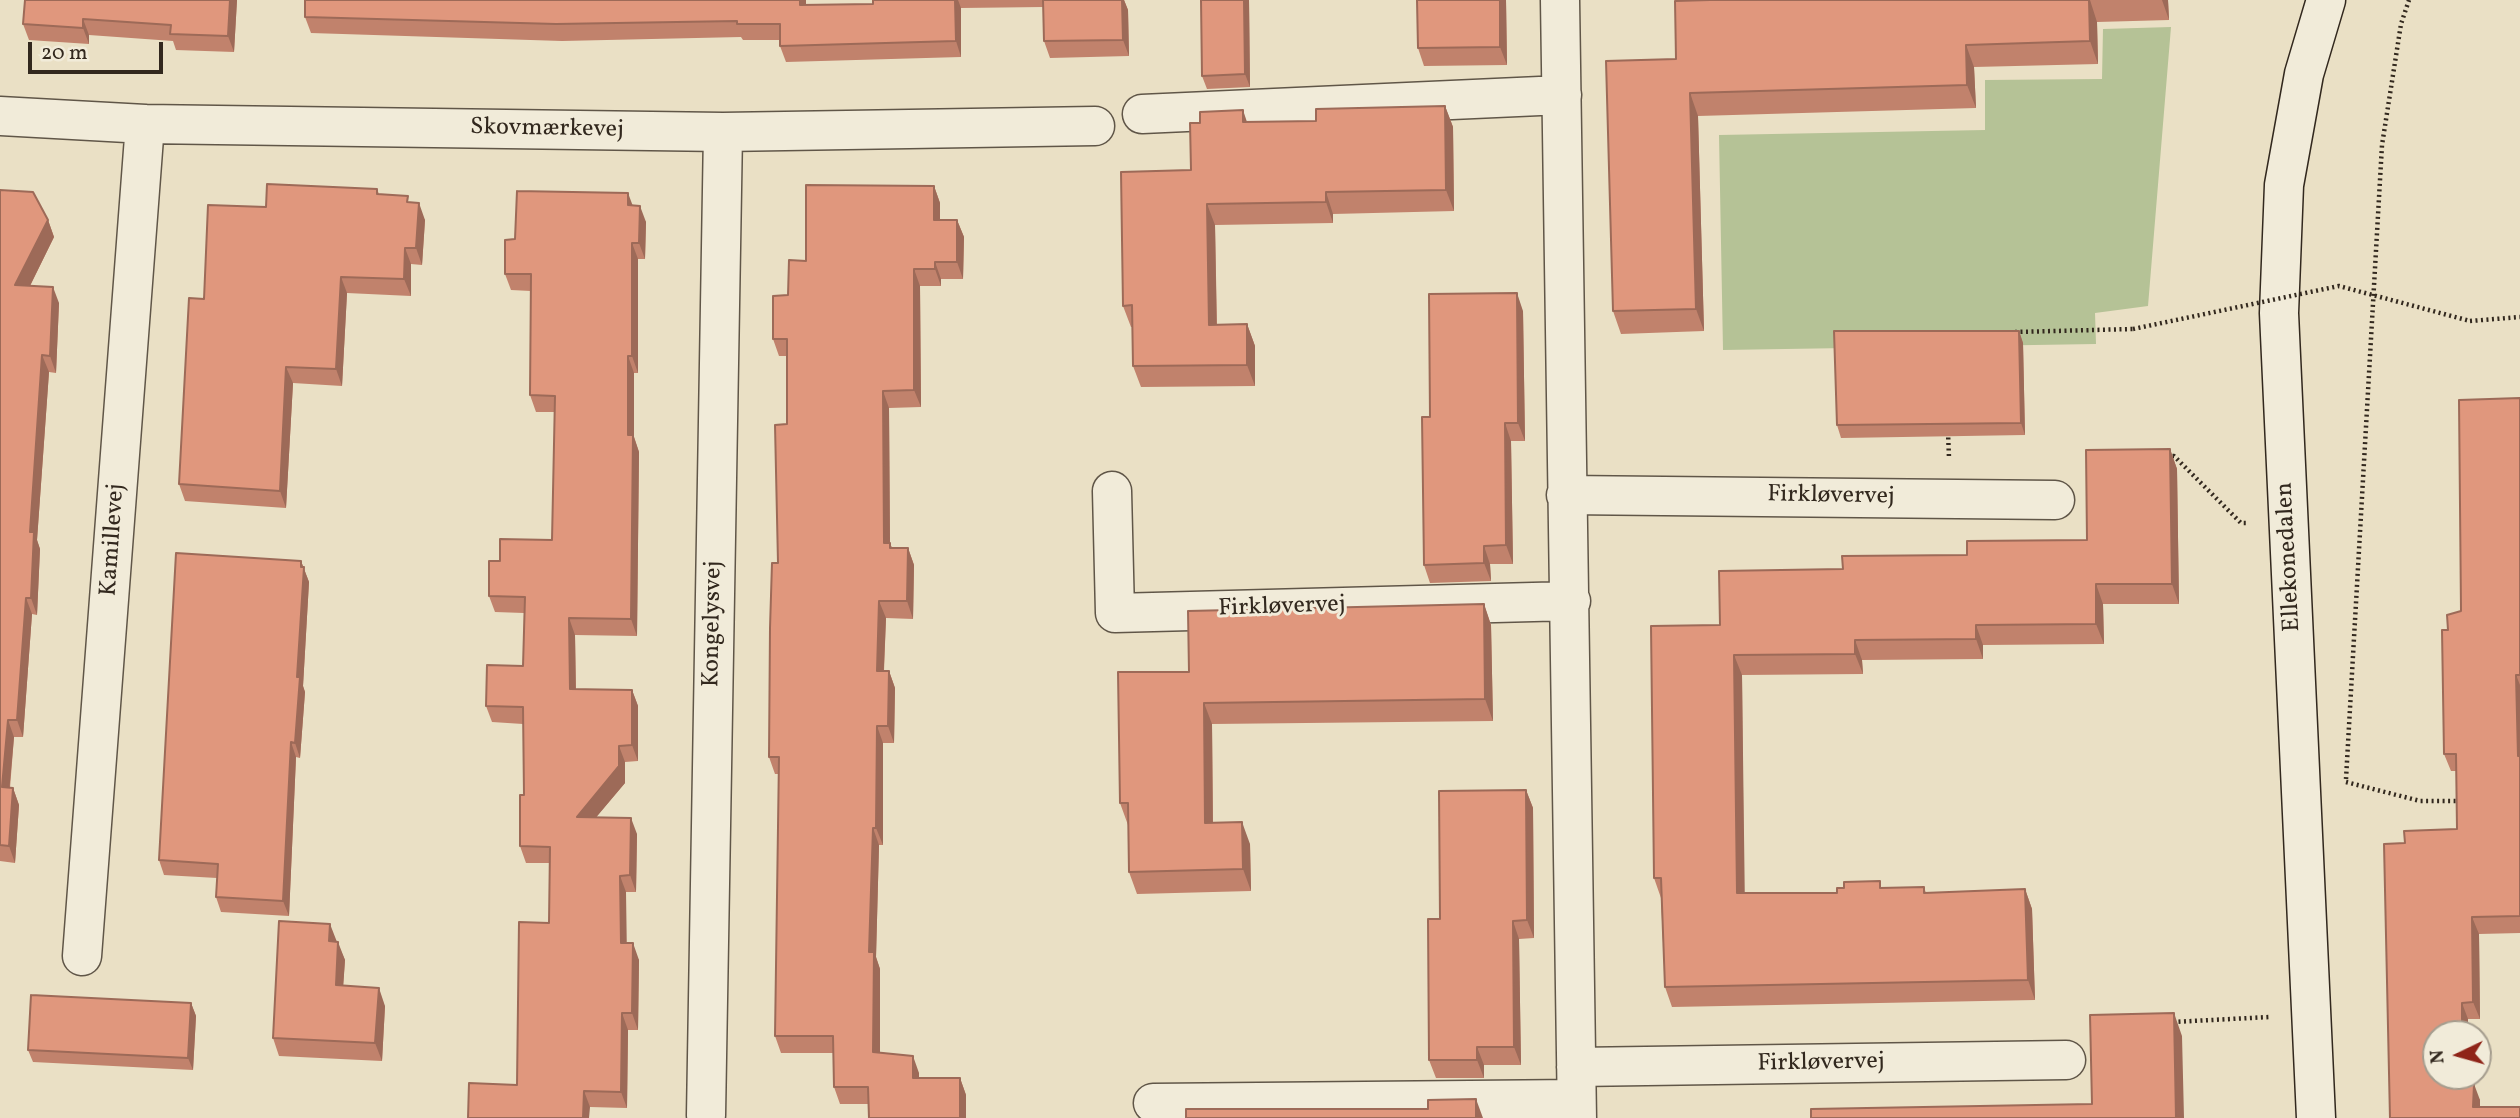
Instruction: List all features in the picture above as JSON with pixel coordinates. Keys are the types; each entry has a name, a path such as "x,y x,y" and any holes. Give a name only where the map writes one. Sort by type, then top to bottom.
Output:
{"street":[{"path":"1560,0 1566,495 1571,601 1576,1095"},
{"name":"Ellekonedalen","path":"2316,1118 2279,313 2284,185 2304,74 2326,0"},
{"path":"1142,114 1562,95"},
{"name":"Skovmærkevej","path":"0,116 145,124 723,132 1095,126"},
{"name":"Kamillevej","path":"82,956 145,124"},
{"name":"Kongelysvej","path":"706,1115 723,132"},
{"name":"Firkløvervej","path":"1112,491 1115,613 1571,601"},
{"name":"Firkløvervej","path":"1566,495 2055,500"},
{"name":"Firkløvervej","path":"1153,1104 1576,1095 2066,1060"}],"path":[{"path":"2346,795 2382,145 2401,24 2409,0"},
{"path":"2014,332 2133,329 2339,286 2470,321 2520,317"},
{"path":"1948,430 1950,499"},
{"path":"2161,457 2174,456 2241,523"},
{"path":"2346,782 2420,801 2470,801"},
{"path":"2159,1023 2311,1014"}],"green space":[{"path":"2171,27 2148,306 2095,313 2096,344 1723,350 1719,135 1985,130 1985,80 2102,79 2103,29"}],"building":[{"path":"25,0 230,0 228,36 170,34 171,25 83,19 83,28 23,24"},
{"path":"305,0 800,0 800,5 873,4 873,0 955,0 956,41 780,46 780,24 737,24 737,21 556,24 305,17"},
{"path":"1043,0 1122,0 1123,40 1044,41"},
{"path":"1201,0 1244,0 1245,74 1202,76"},
{"path":"1417,0 1500,0 1500,47 1418,48"},
{"path":"2089,0 2090,41 1966,45 1967,85 1690,93 1696,309 1613,311 1606,61 1676,59 1675,1"},
{"path":"1445,106 1446,190 1326,192 1326,202 1207,204 1209,325 1247,324 1247,365 1133,366 1132,305 1123,306 1121,172 1191,170 1190,123 1200,123 1200,112 1243,110 1243,122 1316,121 1316,109"},
{"path":"267,184 377,189 377,194 408,196 407,202 419,203 416,248 405,248 404,279 341,277 336,369 286,367 280,491 179,484 189,298 204,299 208,205 266,207"},
{"path":"806,185 934,186 934,220 957,220 957,262 935,262 935,269 914,269 914,390 883,391 884,543 890,543 890,548 908,548 907,601 879,601 877,671 889,671 888,726 877,726 876,828 873,828 869,952 874,952 873,1052 913,1056 913,1078 960,1078 960,1118 869,1118 868,1087 834,1087 833,1036 775,1036 779,757 769,757 770,628 772,563 778,563 775,425 787,424 787,339 773,339 773,296 788,295 789,260 806,261"},
{"path":"0,190 33,192 48,220 15,285 53,287 50,356 42,355 30,532 34,532 31,598 26,598 17,720 8,720 2,787 13,788 9,846 0,845"},
{"path":"517,191 628,193 628,205 640,206 639,243 632,243 632,356 628,356 628,435 633,435 631,619 569,618 570,689 632,690 632,745 619,746 619,766 577,817 631,818 630,875 620,876 621,943 633,943 632,1013 622,1013 621,1092 584,1091 583,1118 468,1118 469,1083 517,1085 519,922 549,923 550,847 520,846 520,795 524,795 523,707 486,706 487,665 523,666 525,597 489,596 489,561 500,561 500,539 552,540 555,396 530,395 531,274 505,274 505,240 515,239"},
{"path":"1517,293 1518,423 1505,423 1506,545 1484,546 1484,563 1424,565 1422,417 1430,417 1429,294"},
{"path":"1834,331 2019,331 2021,423 1837,425"},
{"path":"2520,398 2520,675 2516,675 2520,756 2520,916 2472,917 2473,1002 2462,1003 2462,1020 2422,1020 2422,1090 2474,1090 2473,1107 2520,1107 2520,1118 2390,1118 2384,844 2405,843 2404,831 2457,829 2456,754 2444,754 2442,630 2448,630 2447,615 2461,611 2459,400"},
{"path":"2170,449 2172,584 2096,584 2096,624 1976,625 1976,639 1855,640 1855,654 1734,655 1737,893 1837,893 1837,888 1844,888 1844,882 1880,881 1880,888 1924,887 1924,893 2025,889 2028,980 1665,987 1661,878 1654,878 1651,626 1720,625 1719,571 1843,569 1842,556 1967,555 1967,541 2087,540 2086,450"},
{"path":"176,553 301,561 301,567 304,567 297,677 300,677 295,743 291,742 283,901 216,897 218,864 159,860"},
{"path":"1484,604 1485,699 1204,703 1205,823 1242,822 1243,869 1129,872 1128,803 1120,803 1118,672 1189,672 1188,611"},
{"path":"1526,790 1527,920 1513,921 1514,1047 1477,1047 1477,1060 1429,1060 1428,919 1440,919 1439,791"},
{"path":"279,921 330,924 329,941 338,942 336,985 379,988 375,1043 273,1038"},
{"path":"31,995 191,1003 188,1058 28,1050"},
{"path":"2174,1013 2176,1118 1811,1118 1811,1109 2092,1104 2090,1015"},
{"path":"1476,1099 1476,1118 1186,1118 1186,1109 1428,1109 1428,1100"}]}
